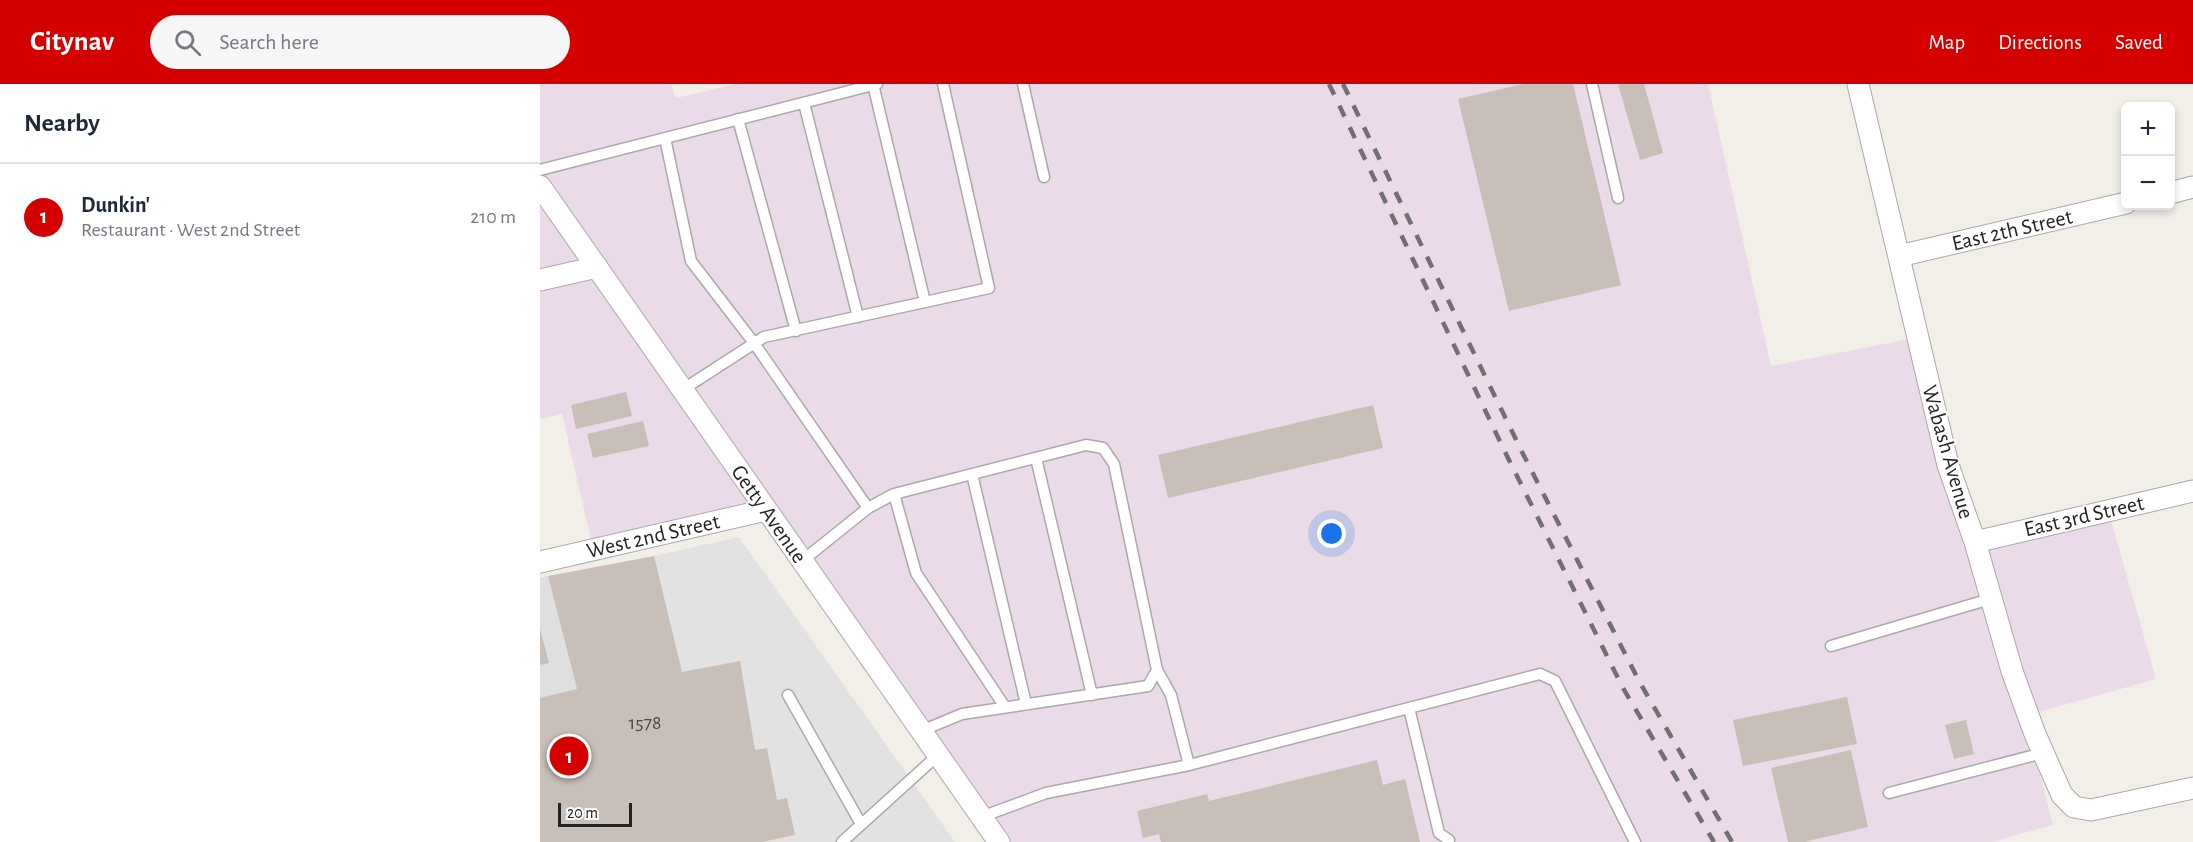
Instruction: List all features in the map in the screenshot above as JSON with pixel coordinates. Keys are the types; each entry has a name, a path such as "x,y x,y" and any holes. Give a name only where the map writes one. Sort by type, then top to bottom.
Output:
{"street":[{"name":"Wabash Avenue","path":"1858,84 1948,465 1975,542 2012,671 2043,753 2062,795 2074,807 2091,810 2193,788"},
{"name":"Getty Avenue","path":"540,186 999,842"},
{"path":"2175,192 2193,187"},
{"name":"East 2th Street","path":"1899,256 2121,204"},
{"path":"540,280 597,267"},
{"name":"East 3rd Street","path":"1975,542 2193,490"},
{"name":"West 2nd Street","path":"540,562 766,510"}],"lane":[{"path":"540,170 875,84 925,302"},
{"path":"682,390 764,337 796,332 989,288 943,84"},
{"path":"1023,84 1044,177"},
{"path":"1592,84 1618,198"},
{"path":"804,103 858,318"},
{"path":"738,119 796,332"},
{"path":"664,138 691,261 754,343 868,508"},
{"path":"802,561 868,508 894,494 1086,445 1103,448 1114,464 1157,670 1171,695 1189,765"},
{"path":"1036,458 1092,695"},
{"path":"972,474 1026,705"},
{"path":"894,494 916,573 1005,707"},
{"path":"1831,646 1990,599"},
{"path":"921,731 962,714 1148,686 1157,670"},
{"path":"981,817 1046,794 1189,765 1540,674 1555,681 1635,842"},
{"path":"788,695 861,824"},
{"path":"1409,708 1439,833 1449,840"},
{"path":"1889,793 2043,753"},
{"path":"842,842 938,755"}],"shaded area":[{"path":"540,84 671,84 676,98 736,84 1708,84 1771,366 1925,336 1983,546 2109,513 2156,679 2025,716 2053,825 1991,842 993,842 756,515 595,557 562,414 540,419"},
{"path":"739,537 955,842 540,842 540,698 577,689 654,556"},
{"path":"548,576 577,689 540,698 540,578"}],"building":[{"path":"1523,84 1573,84 1621,285 1509,311 1458,99"},
{"path":"1618,84 1644,84 1663,153 1640,160"},
{"path":"626,392 632,416 576,429 571,405"},
{"path":"1373,405 1383,448 1168,498 1158,455"},
{"path":"643,421 649,446 593,458 587,434"},
{"path":"654,556 682,672 740,661 755,750 767,748 777,800 787,798 795,835 762,842 540,842 540,698 577,689 548,576"},
{"path":"540,629 549,663 540,665"},
{"path":"1847,697 1857,744 1743,766 1733,720"},
{"path":"1966,720 1974,754 1954,759 1945,725"},
{"path":"1851,750 1868,827 1804,842 1788,842 1771,768"},
{"path":"1377,760 1383,785 1405,779 1420,842 1161,842 1159,834 1143,838 1137,811 1207,794 1209,801"}],"railway":[{"path":"1329,84 1507,456 1623,688 1714,842"},
{"path":"1343,84 1522,452 1639,681 1732,842"}],"place":[{"name":"Dunkin'","path":"569,756"}]}
